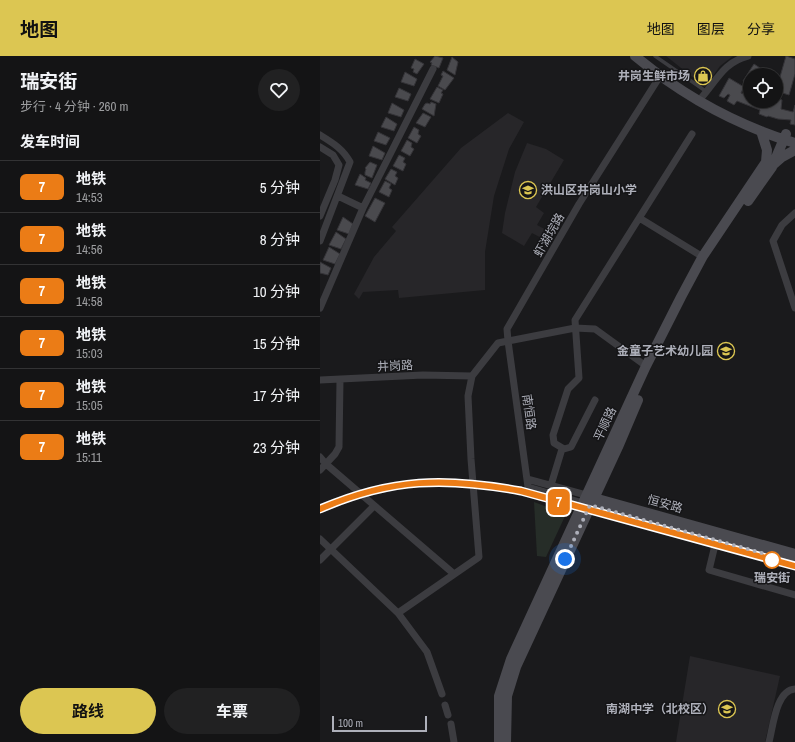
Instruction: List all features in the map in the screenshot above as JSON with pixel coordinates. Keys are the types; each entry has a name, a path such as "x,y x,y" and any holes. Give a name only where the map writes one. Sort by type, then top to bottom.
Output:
{"main road":[{"path":"635,56 714,110 761,132 788,136"},
{"path":"642,56 661,74 704,95 744,118 788,136 795,143"},
{"name":"平顺路","path":"506,742 506,696 512,676 646,366 675,306 703,257 766,162 767,150 761,132"},
{"name":"平顺路","path":"499,742 499,696 507,667 686,298 712,253 772,167 788,136"},
{"path":"772,167 782,157 795,150"},
{"name":"恒安路","path":"588,500 716,541 795,563"},
{"name":"恒安路","path":"588,500 795,554"}],"street":[{"path":"704,95 727,66 736,59 748,56"},
{"path":"320,308 363,208 433,69"},
{"name":"虾湖垸路","path":"508,341 507,328 559,239 661,74"},
{"path":"595,400 572,448 562,449 554,444 553,435 568,389 579,378 575,328 576,320 692,134"},
{"path":"320,135 338,146 345,153 350,162 320,241"},
{"path":"320,147 333,155 339,165 335,180 320,216"},
{"path":"338,196 363,208"},
{"path":"795,213 782,224 773,241 795,308"},
{"path":"641,218 703,257"},
{"path":"398,613 479,557 471,459 468,396 472,376 498,343 575,328 595,329 646,366"},
{"name":"南恒路","path":"508,341 528,483"},
{"name":"井岗路","path":"320,380 423,375 472,376"},
{"path":"320,470 336,454 339,447 340,380"},
{"path":"551,485 562,449"},
{"path":"320,457 374,506 454,574"},
{"name":"恒安路","path":"528,483 588,500"},
{"name":"恒安路","path":"528,483 551,485 588,500"},
{"path":"320,560 374,506"},
{"path":"320,539 398,613 427,652 442,694"},
{"path":"716,541 709,570 795,595"},
{"path":"769,742 779,702 783,695 791,689 795,689"},
{"path":"445,705 448,715"},
{"path":"451,724 454,742"}],"lane":[{"path":"656,56 704,95"}],"shaded area":[{"name":"井岗生鲜市场","path":"666,56 733,56 720,66 705,87"},
{"path":"508,113 524,122 509,149 494,196 485,252 485,290 399,298 398,290 363,292 359,299 354,294 374,257 396,231 392,227 461,148"},
{"name":"洪山区井岗山小学","path":"527,143 546,149 564,160 536,207 544,213 537,225 552,233 547,241 532,233 524,246 502,233 505,213 515,172"},
{"path":"534,502 566,514 546,557 537,556"},
{"name":"南湖中学（北校区）","path":"690,656 780,676 765,742 676,742"}],"building":[{"path":"435,56 443,58 439,68 431,65 432,63 430,62"},
{"path":"786,56 795,59 795,74 789,95 783,93 783,68"},
{"path":"452,57 458,62 455,75 447,70"},
{"path":"415,59 424,64 417,74 413,72 414,69 411,68"},
{"path":"754,64 760,68 751,68"},
{"path":"443,71 454,78 445,90 438,86 443,76 441,75"},
{"path":"405,72 417,79 414,86 401,82"},
{"path":"729,78 743,86 741,93 743,94 743,103 737,101 734,105 727,101 730,95 728,94 724,98 719,96"},
{"path":"437,87 443,90 439,103 430,99"},
{"path":"399,88 411,94 408,101 395,97"},
{"path":"431,102 436,104 434,116 422,109 425,104 430,104"},
{"path":"392,103 404,110 401,117 388,113"},
{"path":"795,105 795,125 790,124 791,120 767,117 759,114 760,110 755,108 781,108 793,112"},
{"path":"423,113 431,117 425,127 416,123"},
{"path":"386,117 397,124 394,131 381,127"},
{"path":"414,127 419,130 418,134 421,136 417,143 408,138"},
{"path":"378,132 390,138 386,145 374,141"},
{"path":"407,140 412,143 411,147 414,149 410,156 401,151"},
{"path":"373,146 385,153 382,160 369,156"},
{"path":"399,155 405,158 403,162 406,164 403,171 393,166"},
{"path":"370,162 377,165 372,178 365,175 365,168"},
{"path":"391,169 397,172 395,176 398,178 395,185 385,179"},
{"path":"360,174 366,178 365,180 371,183 368,189 355,185"},
{"path":"385,181 391,184 389,188 392,190 389,197 379,192"},
{"path":"375,198 385,203 375,222 365,216"},
{"path":"343,217 353,224 349,234 337,230"},
{"path":"336,232 346,239 341,249 329,245"},
{"path":"329,247 340,254 335,264 323,260"},
{"path":"320,262 331,268 328,275 320,273"}],"metro line":[{"name":"7","path":"320,509 340,500 391,486 420,482 452,481 486,484 521,491 795,566"}],"place":[{"name":"井岗生鲜市场","path":"703,76"},
{"name":"洪山区井岗山小学","path":"528,190"},
{"name":"金童子艺术幼儿园","path":"726,351"},
{"name":"瑞安街","path":"772,560"},
{"name":"南湖中学（北校区）","path":"727,709"}],"route":[{"path":"565,559 590,505 769,555 772,560"}]}
